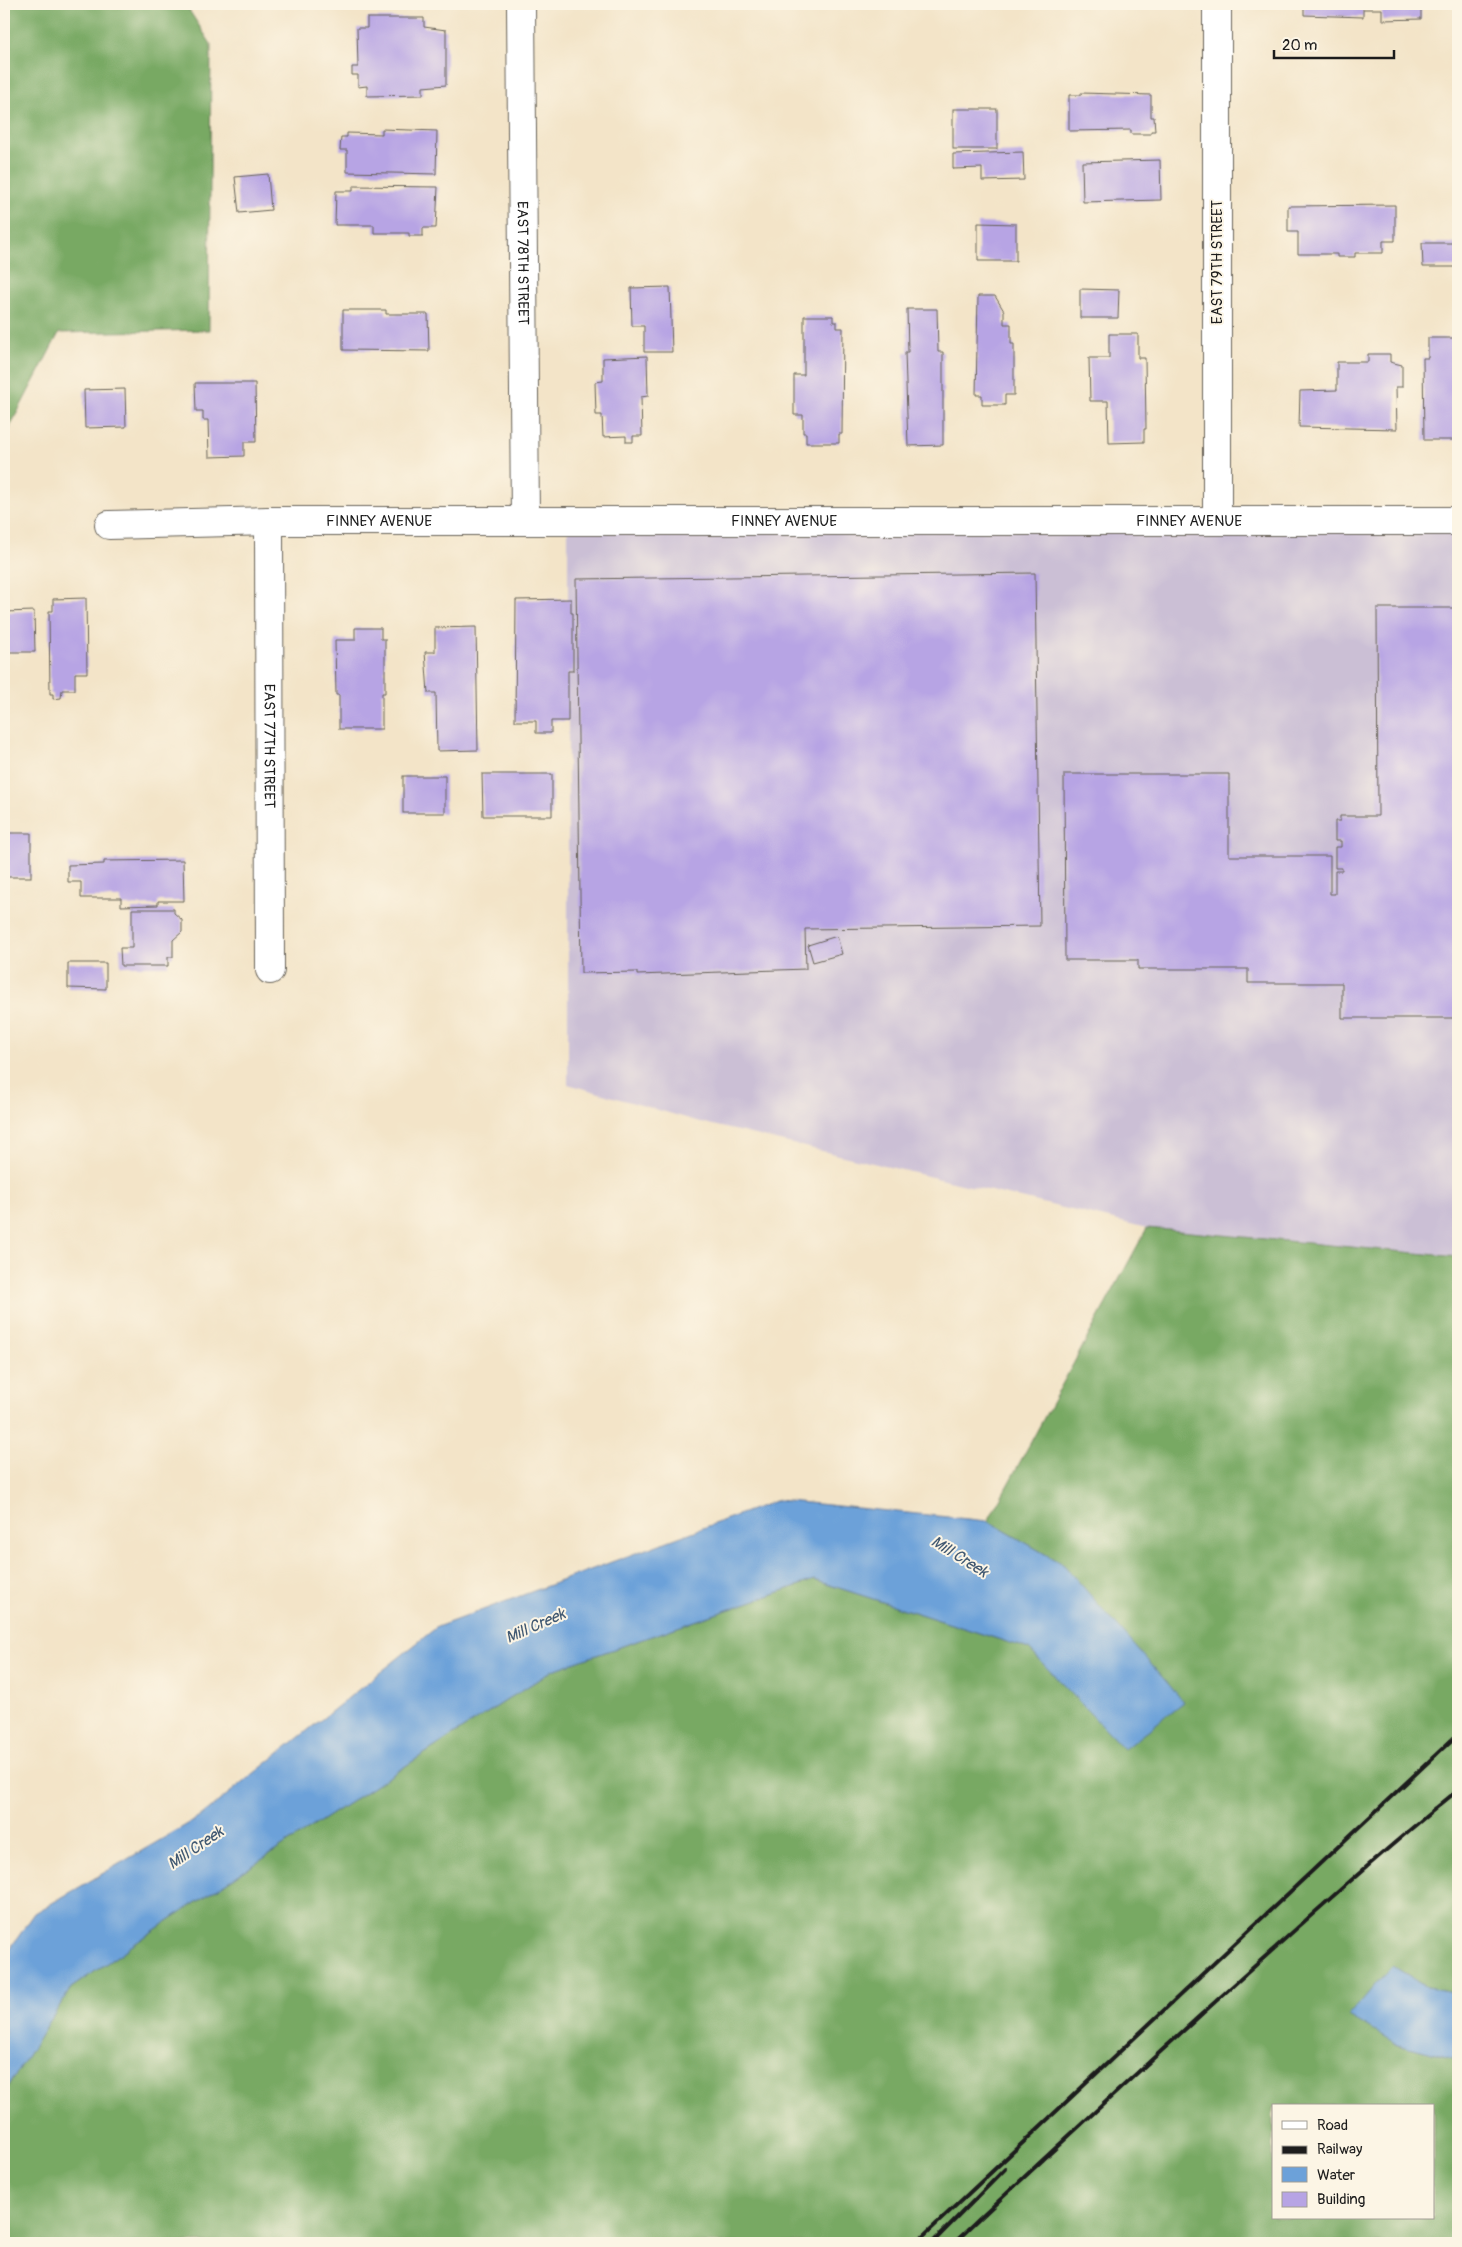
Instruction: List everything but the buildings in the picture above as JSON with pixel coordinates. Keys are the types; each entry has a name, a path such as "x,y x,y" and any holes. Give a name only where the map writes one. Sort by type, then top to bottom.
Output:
{"street":[{"name":"EAST 78TH STREET","path":"522,4 525,521"},
{"name":"EAST 79TH STREET","path":"1217,4 1217,521"},
{"name":"FINNEY AVENUE","path":"109,526 268,521 1458,521"},
{"name":"EAST 77TH STREET","path":"268,521 270,970"}],"shaded area":[{"path":"568,521 1458,521 1458,1257 1147,1228 700,1122 568,1084"}],"green space":[{"path":"4,4 185,4 211,44 209,330 59,333 4,438"},
{"path":"1147,1228 1458,1257 1458,1993 1426,1987 1391,1966 1395,2043 1458,2060 1458,2243 1269,2243 1261,2237 1255,2243 4,2243 4,2093 71,1988 169,1920 553,1670 814,1580 1029,1649 1125,1748 1064,1565 988,1521"}],"water":[{"name":"Mill Creek","path":"778,1500 988,1521 1064,1565 1184,1702 1124,1749 1029,1649 814,1580 553,1670 169,1920 71,1988 4,2093 4,1957 35,1913 198,1818 437,1627"},
{"path":"1391,1966 1426,1987 1458,1993 1458,2060 1395,2043 1349,2016"}],"railway":[{"path":"916,2243 1458,1734"},
{"path":"954,2243 1258,1963 1357,1875 1458,1790"},
{"path":"932,2243 1005,2169"}]}
